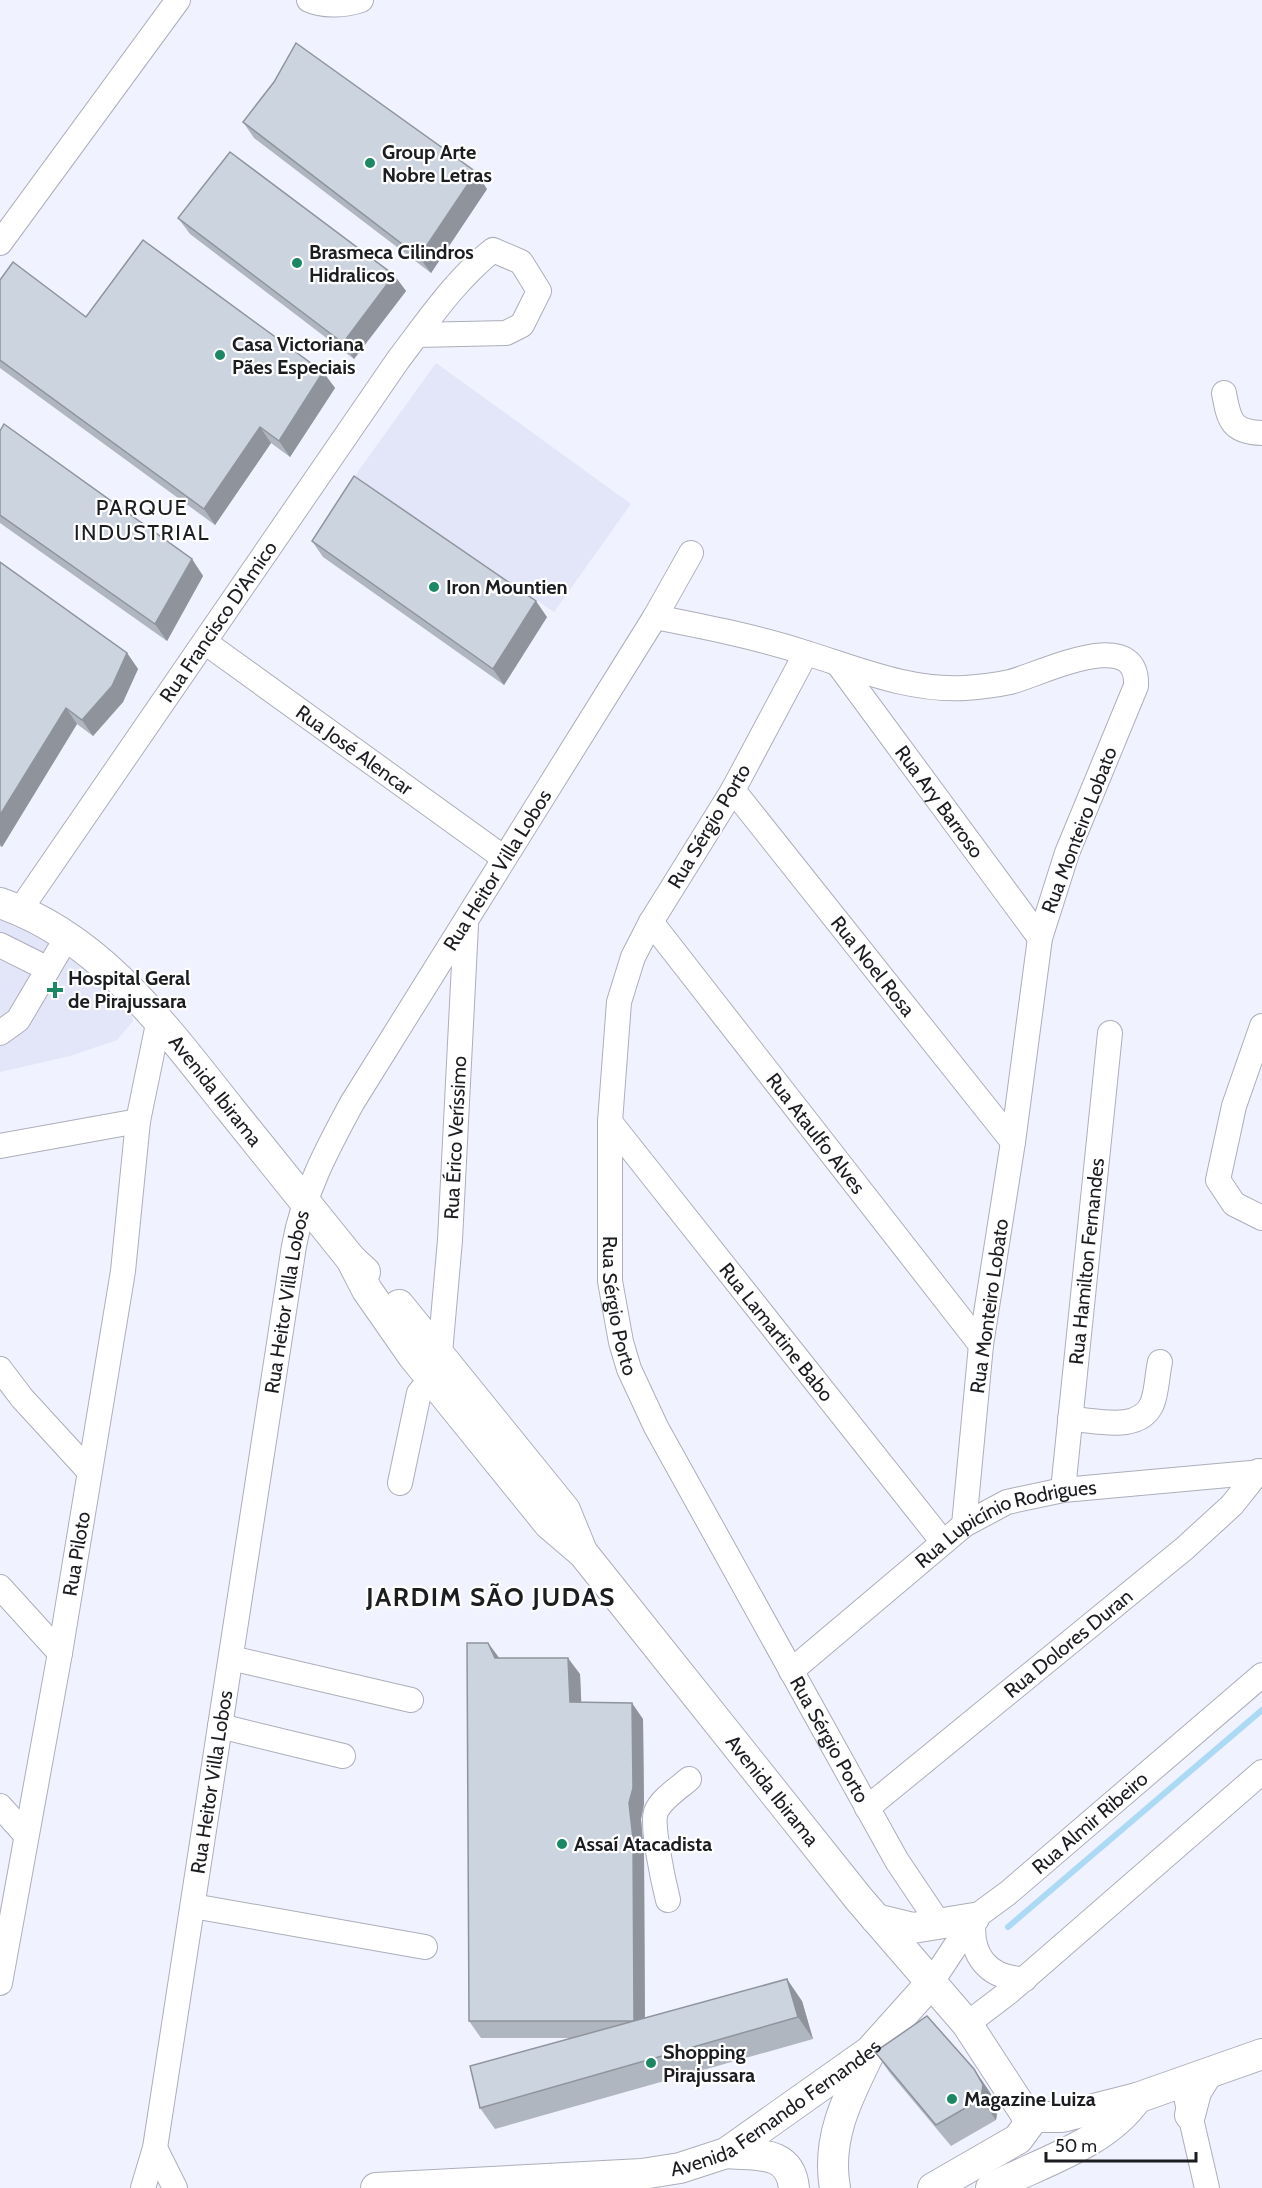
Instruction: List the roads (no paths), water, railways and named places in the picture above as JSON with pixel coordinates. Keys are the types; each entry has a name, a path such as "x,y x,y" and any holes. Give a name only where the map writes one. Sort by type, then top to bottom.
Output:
{"main road":[{"name":"Avenida Ibirama","path":"10,907 67,937 111,971 159,1019 351,1259 386,1317 436,1366 549,1524 583,1553 876,1919 967,2024 1024,2113"},
{"path":"876,1919 913,1928 974,1918"},
{"name":"Avenida Fernando Fernandes","path":"376,2188 642,2174 680,2168 726,2153 870,2051 931,1983"},
{"path":"908,2009 937,2012 967,2024"},
{"path":"835,2188 833,2150 837,2125 870,2051"},
{"path":"1024,2113 1038,2117 1059,2118 1146,2095 1262,2054"},
{"path":"1190,2115 1196,2092 1195,2078"},
{"path":"991,2188 1080,2145 1126,2114 1146,2095 1173,2097 1183,2104 1190,2115"},
{"path":"933,2188 1018,2139 1029,2124 1024,2113"},
{"path":"726,2153 769,2156 781,2161 791,2172 794,2188"}],"street":[{"path":"0,243 178,0"},
{"path":"309,0 315,3 349,4 361,0"},
{"name":"Rua Francisco D'Amico","path":"10,907 206,643 417,335 473,266 493,250 521,262 539,291 522,325 506,333 417,335"},
{"path":"1224,393 1229,420 1240,429 1262,433"},
{"name":"Rua Heitor Villa Lobos","path":"143,2188 155,2148 294,1246 304,1201 323,1156 352,1102 655,617 691,553"},
{"name":"Rua Monteiro Lobato","path":"655,617 806,653 927,688 966,688 1010,682 1098,654 1119,656 1132,666 1137,676 1137,686 1067,853 1040,938 1013,1142 981,1345 964,1525"},
{"name":"Rua José Alencar","path":"206,643 504,858"},
{"name":"Rua Sérgio Porto","path":"806,653 733,790 651,922 633,957 619,1002 610,1122 610,1281 621,1342 629,1369 656,1427 867,1808 915,1891 940,1925"},
{"name":"Rua Ary Barroso","path":"838,664 1040,938"},
{"name":"Rua Noel Rosa","path":"733,790 1013,1142"},
{"name":"Rua Érico Veríssimo","path":"436,1366 450,1240 466,922"},
{"name":"Rua Ataulfo Alves","path":"651,922 981,1345"},
{"path":"0,1033 18,1020 67,937"},
{"path":"0,945 48,969"},
{"name":"Rua Piloto","path":"0,1983 60,1653 88,1470 123,1271 138,1120 159,1019"},
{"path":"1262,1026 1234,1106 1218,1180 1234,1204 1262,1218"},
{"name":"Rua Hamilton Fernandes","path":"1063,1490 1110,1033"},
{"path":"0,1146 138,1120"},
{"name":"Rua Lamartine Babo","path":"610,1122 943,1542"},
{"path":"1070,1419 1131,1423 1143,1416 1152,1403 1160,1362"},
{"path":"400,1482 419,1393 436,1366"},
{"path":"0,1369 22,1398 88,1470"},
{"name":"Rua Lupicínio Rodrigues","path":"791,1671 964,1525 1008,1502 1063,1490 1260,1472"},
{"name":"Rua Dolores Duran","path":"867,1808 1185,1548 1232,1504 1260,1472"},
{"path":"0,1587 60,1653"},
{"path":"231,1658 411,1700"},
{"name":"Rua Almir Ribeiro","path":"931,1983 974,1918 1008,1893 1262,1675"},
{"path":"220,1726 343,1756"},
{"path":"967,2024 1025,1979 1262,1772"},
{"path":"668,1900 660,1865 655,1817 661,1805 689,1779"},
{"path":"0,1806 26,1835"},
{"path":"193,1906 425,1947"},
{"path":"974,1918 973,1942 984,1963 1003,1976 1025,1979"},
{"path":"1190,2115 1207,2188"},
{"path":"155,2148 175,2188"}],"waterway":[{"path":"1008,1927 1262,1710"}],"place":[{"name":"Group Arte Nobre Letras","path":"370,163"},
{"name":"Brasmeca Cilindros Hidralicos","path":"297,263"},
{"name":"Casa Victoriana Pães Especiais","path":"220,355"},
{"name":"Iron Mountien","path":"434,587"},
{"name":"Hospital Geral de Pirajussara","path":"55,990"},
{"name":"Assaí Atacadista","path":"562,1844"},
{"name":"Shopping Pirajussara","path":"651,2063"},
{"name":"Magazine Luiza","path":"952,2099"}],"district":[{"name":"PARQUE INDUSTRIAL","path":"142,520"},
{"name":"JARDIM SÃO JUDAS","path":"491,1597"}]}
